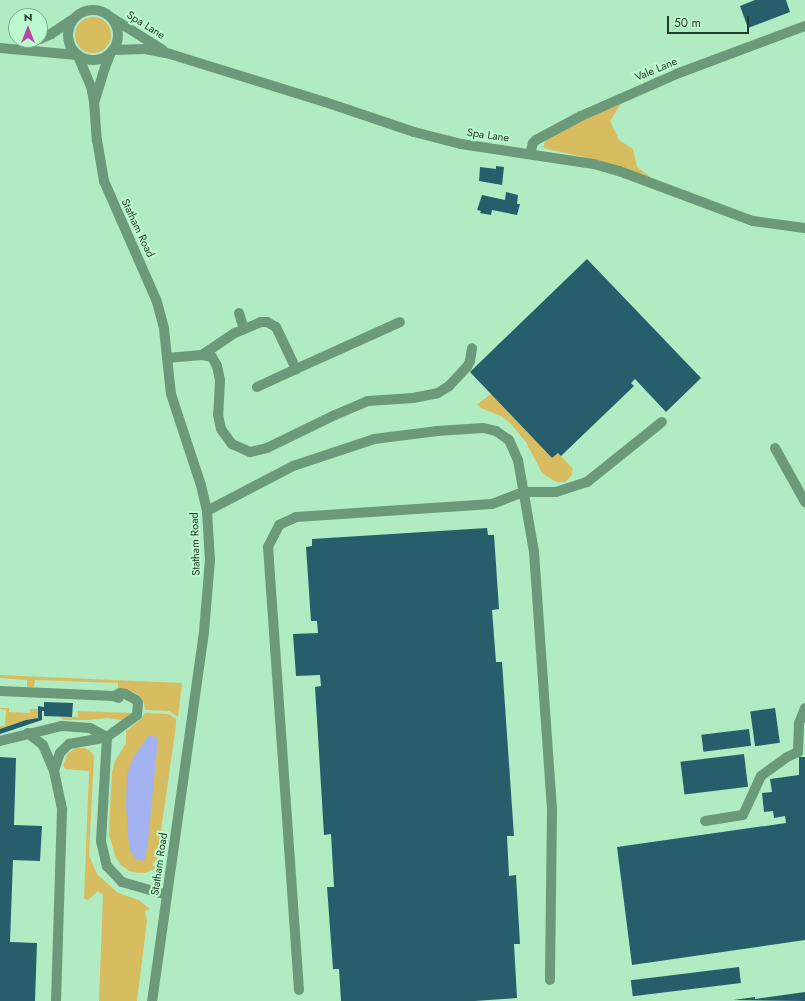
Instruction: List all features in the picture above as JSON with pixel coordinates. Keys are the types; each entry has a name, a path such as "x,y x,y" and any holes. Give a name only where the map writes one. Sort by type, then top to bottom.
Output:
{"street":[{"path":"16,48 77,55 92,61 106,57 112,51 117,44 118,30 110,17 103,12 95,10 79,14 48,36"},
{"name":"Spa Lane","path":"110,17 170,54"},
{"path":"72,20 67,34 71,49 77,55"},
{"name":"Vale Lane","path":"530,154 533,143 541,136 581,116 679,73 805,26"},
{"name":"Spa Lane","path":"112,51 145,49 170,54 325,102 414,132 461,144 594,164 619,171 753,221 805,228"},
{"name":"Statham Road","path":"94,102 112,51"},
{"name":"Statham Road","path":"77,55 91,86 94,102 97,140 104,181 157,302 164,329 171,394 201,485 207,511 210,560 204,632 152,1001"},
{"path":"239,313 244,329"},
{"path":"202,355 235,333 261,322 268,322 276,327 296,369"},
{"path":"257,387 400,322"},
{"path":"167,358 202,355 212,357 217,366 220,380 218,414 221,429 232,444 250,452 267,448 335,415 368,402 412,398 438,393 449,386 467,367 470,361 472,348"},
{"path":"299,990 268,547 279,525 296,517 492,504 523,492 556,492 587,482 662,422"},
{"path":"207,511 293,466 374,439 437,431 482,428 496,431 509,440 518,460 534,552 552,811 550,980"},
{"path":"775,448 805,502"},
{"path":"0,691 114,696 120,693 125,694 138,703 137,715 107,737 69,744 60,753 54,771"},
{"path":"705,821 743,815 761,776 787,757 798,752 799,723 805,708"},
{"path":"0,741 62,726 90,728 107,737"},
{"path":"28,733 43,745 54,771 62,810 56,1001"},
{"path":"107,737 102,840 107,866 122,882 167,895"}],"shaded area":[{"path":"93,17 106,22 111,35 106,48 93,53 80,48 75,35 80,22"},
{"path":"621,104 610,121 619,140 633,149 637,167 653,179 601,161 543,148 545,142 552,133 568,124"},
{"path":"491,394 552,458 558,453 573,469 571,476 565,482 556,482 542,473 526,442 510,423 501,416 481,408 477,404"},
{"path":"0,675 182,683 178,717 169,711 145,710 144,703 139,695 133,692 118,691 118,683 35,680 34,687 27,687 27,680 0,678"},
{"path":"0,708 9,708 9,712 30,713 30,709 38,709 38,718 26,720 0,729 0,726 5,726 6,710"},
{"path":"78,711 132,713 122,720 107,718 63,720 61,718 78,717"},
{"path":"145,713 169,714 176,719 157,859 152,864 156,868 145,873 129,871 121,865 116,858 109,835 112,772 115,761 126,743 126,731 140,720","holes":["153,736 157,748 145,859"]},
{"path":"76,748 85,748 94,756 89,855 97,874 118,893 139,900 150,909 145,911 147,921 137,1001 99,1001 103,895 98,891 88,900 84,899 89,771 65,769 63,765 68,753"}],"water":[{"path":"148,736 157,738 157,748 148,842 145,859 142,861 136,859 129,849 126,804 127,774 133,758"}],"building":[{"path":"755,0 786,0 790,12 748,28 740,6"},
{"path":"496,166 504,167 502,185 479,181 480,167 496,169"},
{"path":"506,192 518,195 517,204 520,204 517,215 492,210 491,215 480,213 481,211 477,210 482,195 505,200"},
{"path":"587,259 701,378 666,412 635,379 631,383 634,386 561,456 558,453 552,458 470,372"},
{"path":"487,528 488,535 494,535 499,609 492,610 496,662 502,662 514,836 507,836 509,876 516,875 520,944 514,944 517,998 475,1001 341,1001 339,969 333,969 327,887 334,887 331,834 324,835 315,687 321,686 320,675 296,676 293,634 318,633 317,621 311,621 306,547 312,546 312,539"},
{"path":"44,702 73,703 72,717 44,716 44,711 42,711 42,720 0,734 0,729 26,720 38,718 38,706 44,707"},
{"path":"775,708 780,743 755,746 750,711"},
{"path":"749,729 751,746 703,752 701,735"},
{"path":"744,754 748,787 684,795 680,762"},
{"path":"0,757 16,758 14,825 42,826 40,861 13,860 10,942 37,943 35,1001 0,1001"},
{"path":"799,757 805,757 805,940 632,965 617,847 786,823 785,816 774,818 773,811 764,812 762,793 772,792 770,779 799,775"},
{"path":"739,967 741,983 633,996 631,980"},
{"path":"805,992 805,1001 733,1000 755,997 755,999"}]}
